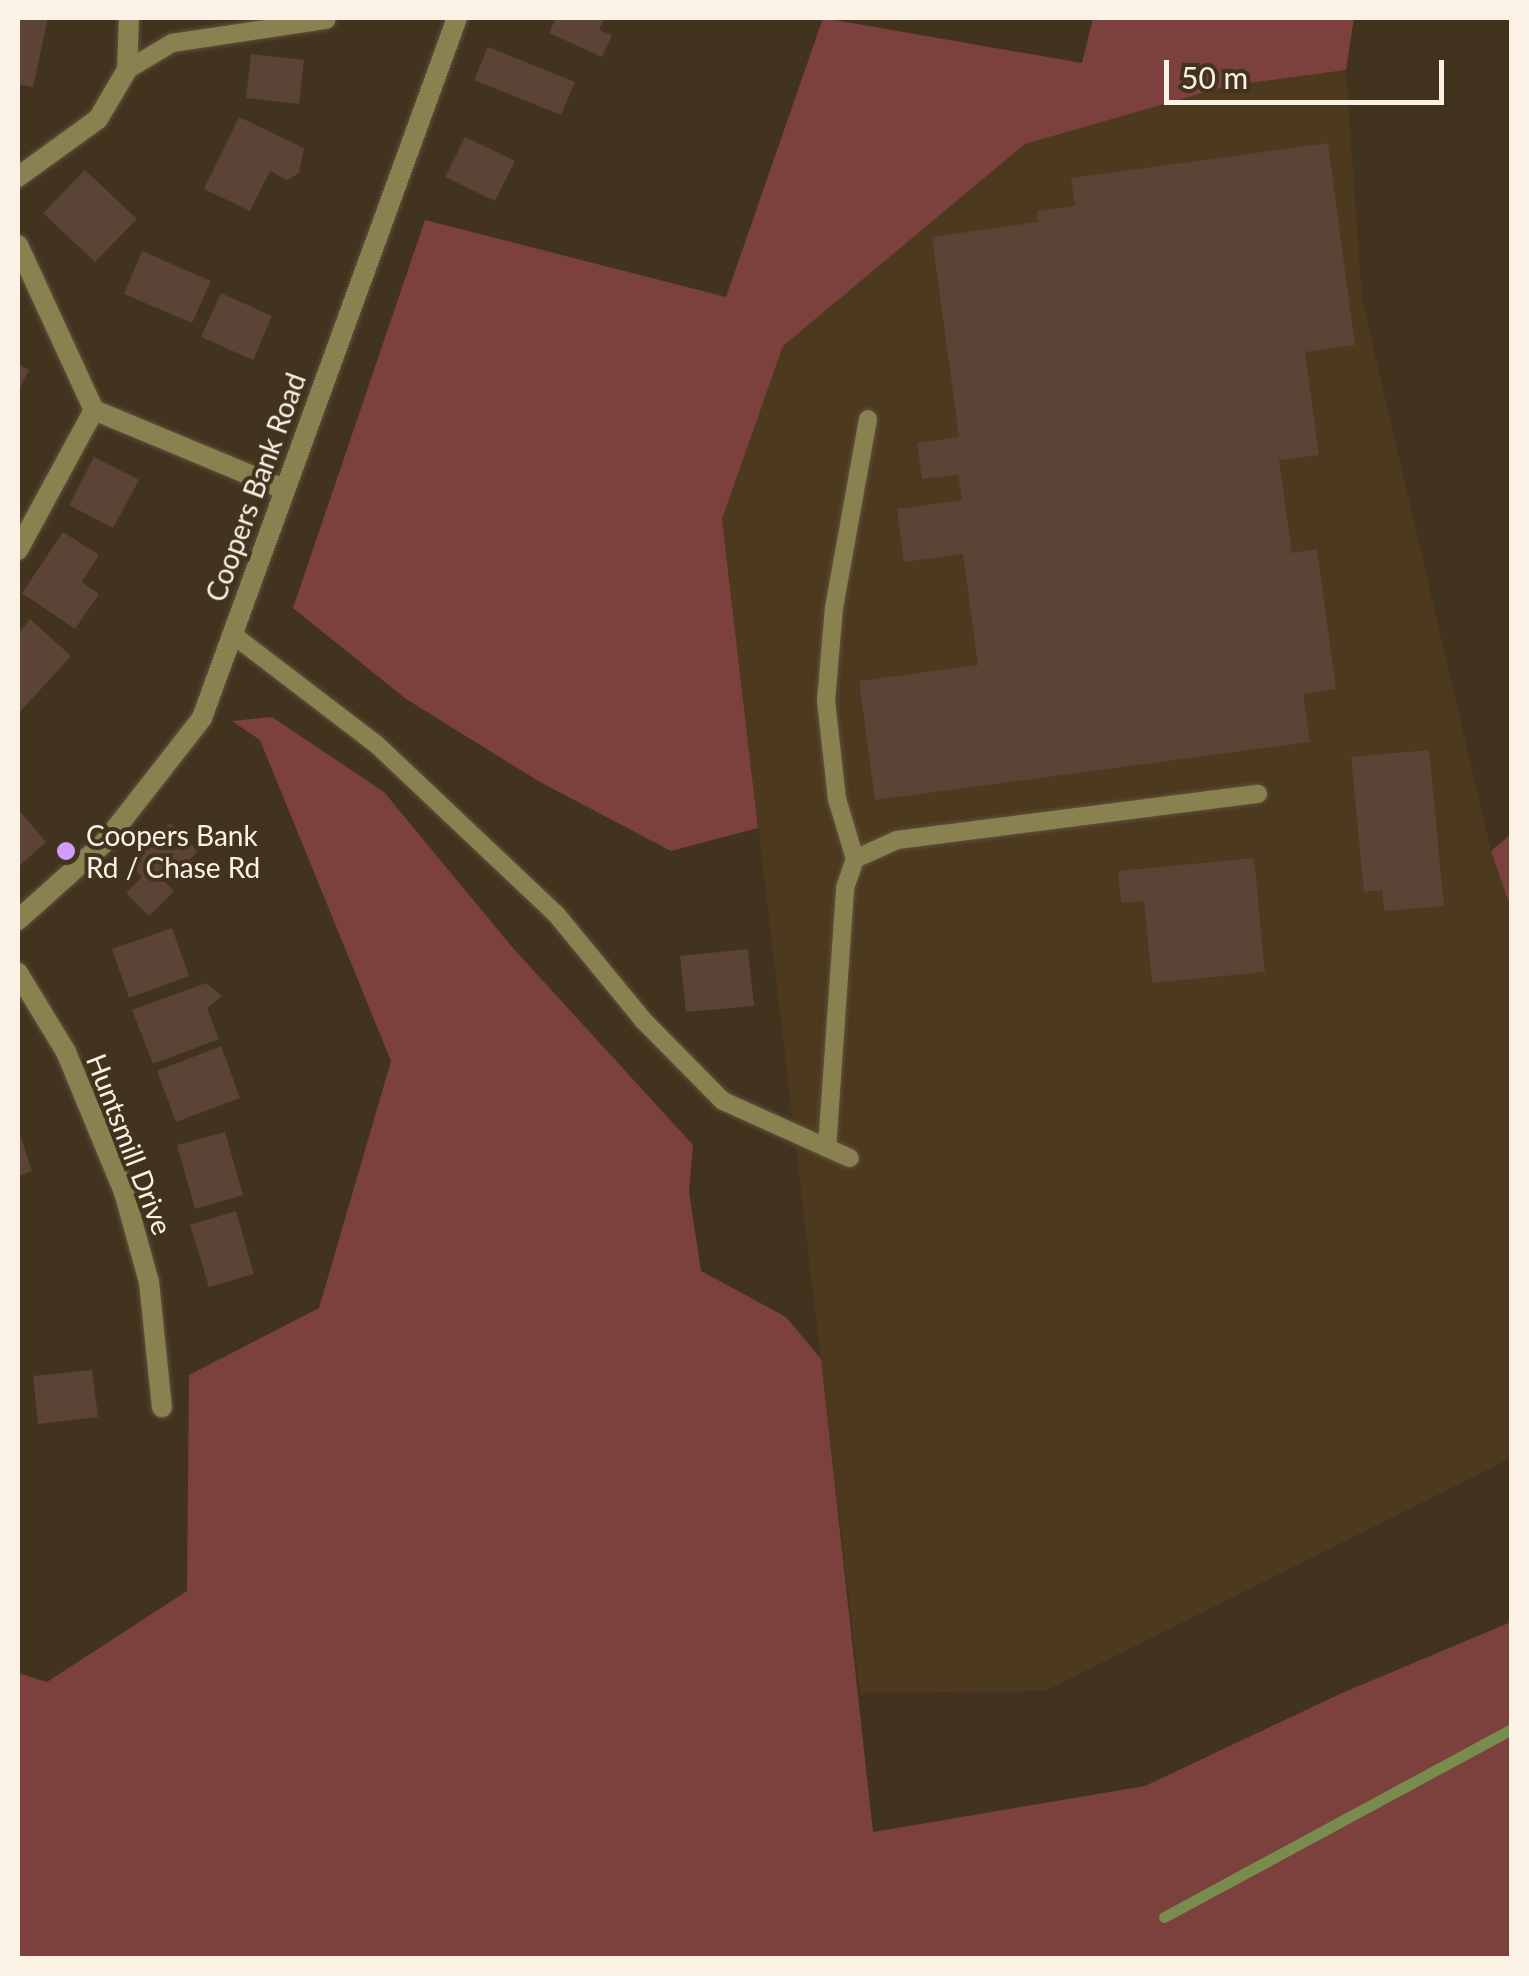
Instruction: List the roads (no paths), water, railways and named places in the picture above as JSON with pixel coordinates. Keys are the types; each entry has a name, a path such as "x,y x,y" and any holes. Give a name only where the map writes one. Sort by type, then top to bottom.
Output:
{"street":[{"path":"18,177 98,119 127,70 129,18"},
{"name":"Coopers Bank Road","path":"18,920 106,841 202,718 456,18"},
{"path":"18,245 94,410 284,489"},
{"path":"18,550 94,410"},
{"name":"Huntsmill Drive","path":"18,973 66,1052 124,1192 150,1282 162,1407"}],"lane":[{"path":"127,70 172,43 326,20"},
{"path":"827,1148 845,888 855,859 837,799 826,701 834,608 868,419"},
{"path":"232,634 376,744 556,914 643,1020 723,1101 850,1158"},
{"path":"855,859 897,840 1258,794"}],"waterway":[{"path":"1164,1917 1512,1729"}],"place":[{"name":"Coopers Bank Rd / Chase Rd","path":"66,851"}]}
